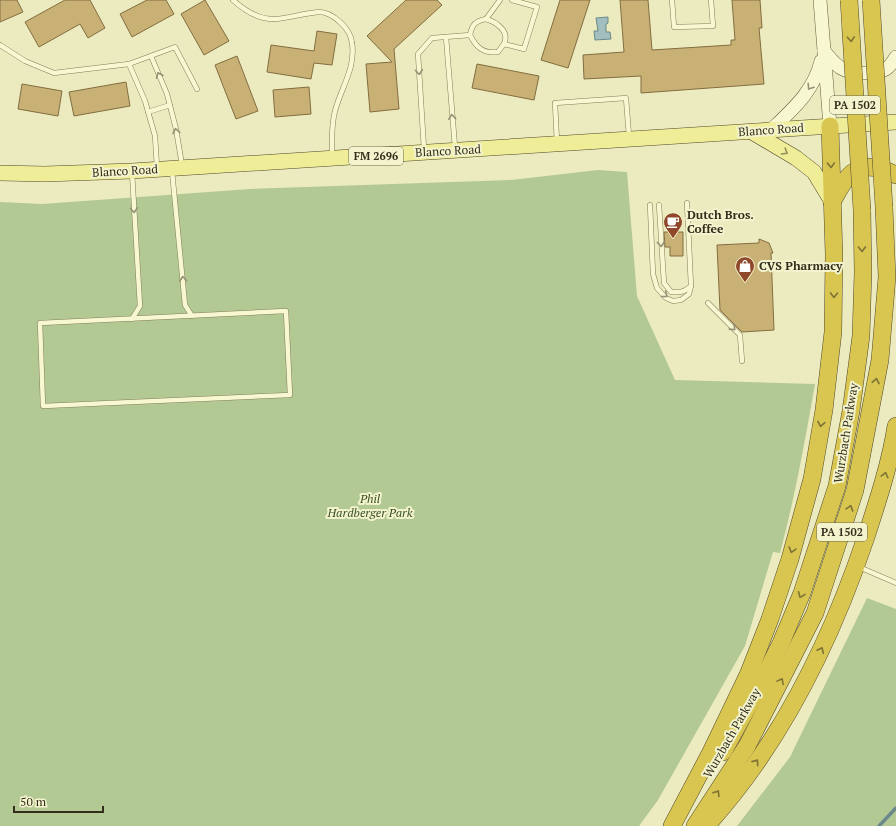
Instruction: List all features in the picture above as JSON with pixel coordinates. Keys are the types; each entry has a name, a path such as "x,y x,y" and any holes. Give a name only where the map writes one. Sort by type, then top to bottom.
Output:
{"highway":[{"name":"Wurzbach Parkway","path":"672,826 718,761 759,687 781,643 802,593 837,486 851,411 860,336 863,272 862,210 849,0"},
{"name":"Wurzbach Parkway","path":"696,826 747,746 815,613 856,490 880,360 887,277 871,0"},
{"path":"672,826 711,752 748,675 770,619 790,559 812,479 824,410 833,332 834,255 830,126"},
{"path":"832,202 848,177 856,171 867,168 878,168 896,175"},
{"path":"706,826 727,803 770,741 801,691 824,644 856,566 881,492 896,426"}],"main road":[{"name":"Blanco Road","path":"0,173 45,174 132,171 896,122"},
{"path":"752,132 800,161 814,172 832,202"}],"street":[{"path":"820,0 830,126"},
{"path":"824,51 840,67 856,73 882,71 888,68 896,57"},
{"path":"772,130 808,92 818,73 824,51"}],"lane":[{"path":"233,0 246,11 261,17 276,19 320,12 343,24 349,33 352,43 352,64 335,109 333,121 332,158"},
{"path":"486,19 500,0"},
{"path":"504,44 524,49 537,8 512,0"},
{"path":"672,0 674,27 713,26 712,0"},
{"path":"486,19 495,22 502,29 505,37 504,44 498,52 490,53 479,50 470,35 472,25 480,20 486,19"},
{"path":"424,153 418,54 432,38 470,35"},
{"path":"446,37 456,151"},
{"path":"0,45 25,61 54,73 129,64 175,47 197,89"},
{"path":"151,56 167,94 176,129 171,168 185,305 192,316"},
{"path":"129,64 148,112 155,136 171,168"},
{"path":"557,143 555,103 626,98 629,139"},
{"path":"148,112 170,105"},
{"path":"132,171 140,306 132,319"},
{"path":"650,205 653,274 657,288 666,298 673,301 682,300 689,294 687,203"},
{"path":"659,205 664,284 672,292 679,293 685,291 690,286"},
{"path":"708,303 740,335 742,361"},
{"path":"286,311 290,395 43,406 40,323 132,319 286,311"},
{"path":"856,566 896,583"}],"green space":[{"name":"Phil Hardberger Park","path":"598,170 627,172 637,296 675,380 815,384 795,490 780,553 773,552 745,646 658,800 639,826 0,826 0,202 42,204 250,189 511,180"},
{"path":"867,598 896,609 896,826 737,826 790,757"}],"water":[{"path":"608,17 606,32 610,32 611,39 595,40 594,31 598,31 596,18"}],"building":[{"path":"0,0 17,0 23,12 0,22"},
{"path":"65,0 90,0 105,28 88,38 80,24 39,47 25,22"},
{"path":"147,0 166,0 174,14 132,37 120,14"},
{"path":"205,0 229,41 204,55 181,14"},
{"path":"406,0 437,0 442,5 394,49 399,109 370,112 366,64 392,62 367,36"},
{"path":"560,0 590,0 568,68 541,60"},
{"path":"620,0 648,0 652,50 731,45 731,40 735,40 732,0 760,0 762,28 759,28 764,84 641,93 641,76 584,79 583,55 624,52"},
{"path":"317,31 337,34 332,65 314,63 311,79 267,72 271,45 314,51"},
{"path":"237,56 258,111 236,119 215,65"},
{"path":"477,64 539,76 534,100 472,88"},
{"path":"126,82 130,106 74,116 69,92"},
{"path":"22,84 62,91 58,116 18,109"},
{"path":"309,87 311,114 275,117 273,90"},
{"name":"Dutch Bros. Coffee","path":"664,232 683,232 683,256 670,256 670,247 665,247"},
{"name":"CVS Pharmacy","path":"759,239 769,243 773,253 771,253 774,330 742,332 720,310 717,245 759,243"}],"waterway":[{"path":"879,826 896,808"}],"place":[{"name":"Dutch Bros. Coffee","path":"673,239"},
{"name":"CVS Pharmacy","path":"745,283"}]}
